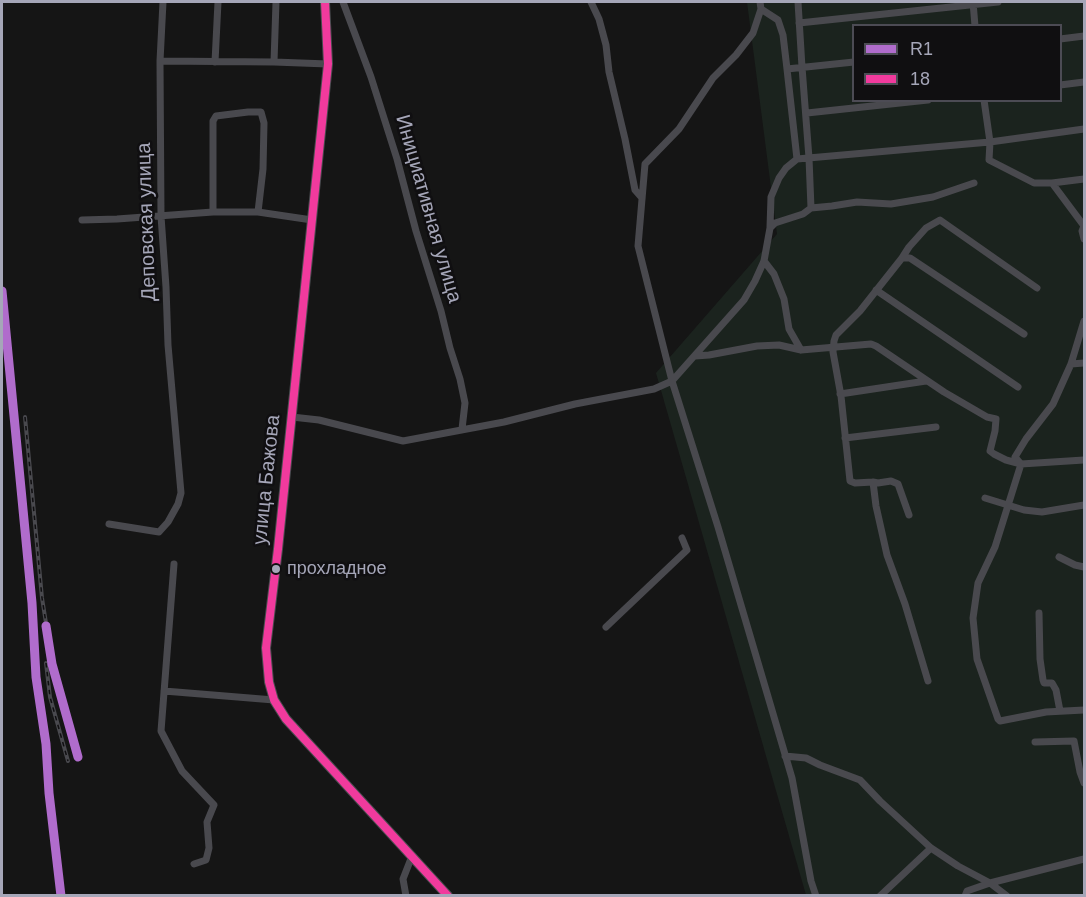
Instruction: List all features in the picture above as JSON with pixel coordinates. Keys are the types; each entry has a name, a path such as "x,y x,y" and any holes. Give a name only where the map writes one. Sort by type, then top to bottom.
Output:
{"highway":[{"name":"улица Бажова","path":"325,2 328,64 266,648 269,682 274,700 286,719 448,896"}],"street":[{"name":"Деповская улица","path":"109,524 159,532 168,522 181,493 168,345 161,216 160,61 163,2"},
{"path":"215,62 218,2"},
{"path":"274,62 276,2"},
{"name":"Инициативная улица","path":"343,2 371,77 397,159 460,379 465,403 462,429"},
{"path":"591,2 600,19 609,72 635,190 642,198"},
{"path":"798,2 807,113 811,207"},
{"path":"799,23 998,2"},
{"path":"973,3 975,24"},
{"path":"797,159 783,35 778,20 761,5 753,33 736,55 713,78 679,129 645,164 639,246 672,381 792,778 810,881 816,896"},
{"path":"1062,39 1084,36"},
{"path":"160,61 328,64"},
{"path":"787,69 852,62"},
{"path":"1062,85 1084,82"},
{"path":"807,113 909,102"},
{"path":"984,102 990,142 989,160 1034,183 1084,179"},
{"path":"213,212 213,121 216,116 261,112 264,123 263,169 258,212"},
{"path":"292,417 319,420 402,441 504,422 574,404 654,389 672,381 744,300 764,261 770,228 771,197 779,178 797,159 990,142 1084,129"},
{"path":"770,228 775,223 804,214 811,207 857,202 891,204 933,197 974,183"},
{"path":"1052,183 1084,226 1082,231 1084,239"},
{"path":"82,220 213,212 258,212 312,220"},
{"path":"909,515 898,484 891,481 855,483 850,481 833,347 836,335 860,311 926,228 940,220 1037,288"},
{"path":"903,258 910,258 1024,334"},
{"path":"764,261 774,274 784,299 789,329 801,350"},
{"path":"876,290 1018,387"},
{"path":"1021,464 1015,457 1053,404 1071,364 1084,321"},
{"path":"695,356 757,346 779,345 801,350 871,344 926,381 987,417 996,419 990,451 1006,460 1021,464 1084,460"},
{"path":"1071,364 1084,363"},
{"path":"840,393 926,381"},
{"path":"845,438 936,427"},
{"path":"1021,464 994,547 978,583 973,618 977,659 1000,720 1060,711 1084,710"},
{"path":"873,482 887,555 905,604 928,681"},
{"path":"985,498 1006,506 1042,512 1084,505"},
{"path":"606,627 687,550 682,538"},
{"path":"1059,557 1084,567"},
{"path":"174,564 161,731 182,771 214,805 207,822 209,848 206,861 194,864"},
{"path":"1040,613 1040,659 1043,680 1044,683 1052,683 1056,690 1060,711"},
{"path":"164,691 274,700"},
{"path":"1035,742 1074,741 1084,783"},
{"path":"785,756 806,758 860,780 931,848 990,883 1006,896"},
{"path":"880,896 931,848"},
{"path":"406,896 404,879 412,856"},
{"path":"965,896 968,891 990,883 1084,859"}],"shaded area":[{"path":"747,2 1084,2 1084,895 806,895 656,373 777,234"}],"railway":[{"path":"25,417 42,598 52,664 78,757"},
{"path":"46,663 50,697 68,761"}],"transit line":[{"name":"18","path":"325,2 328,64 266,648 269,682 274,700 286,719 448,896"},
{"name":"R1","path":"2,291 32,603 36,677 46,744 49,793 61,896"},
{"name":"R1","path":"46,626 52,664 78,757"}],"place":[{"name":"прохладное","path":"276,569"}]}
